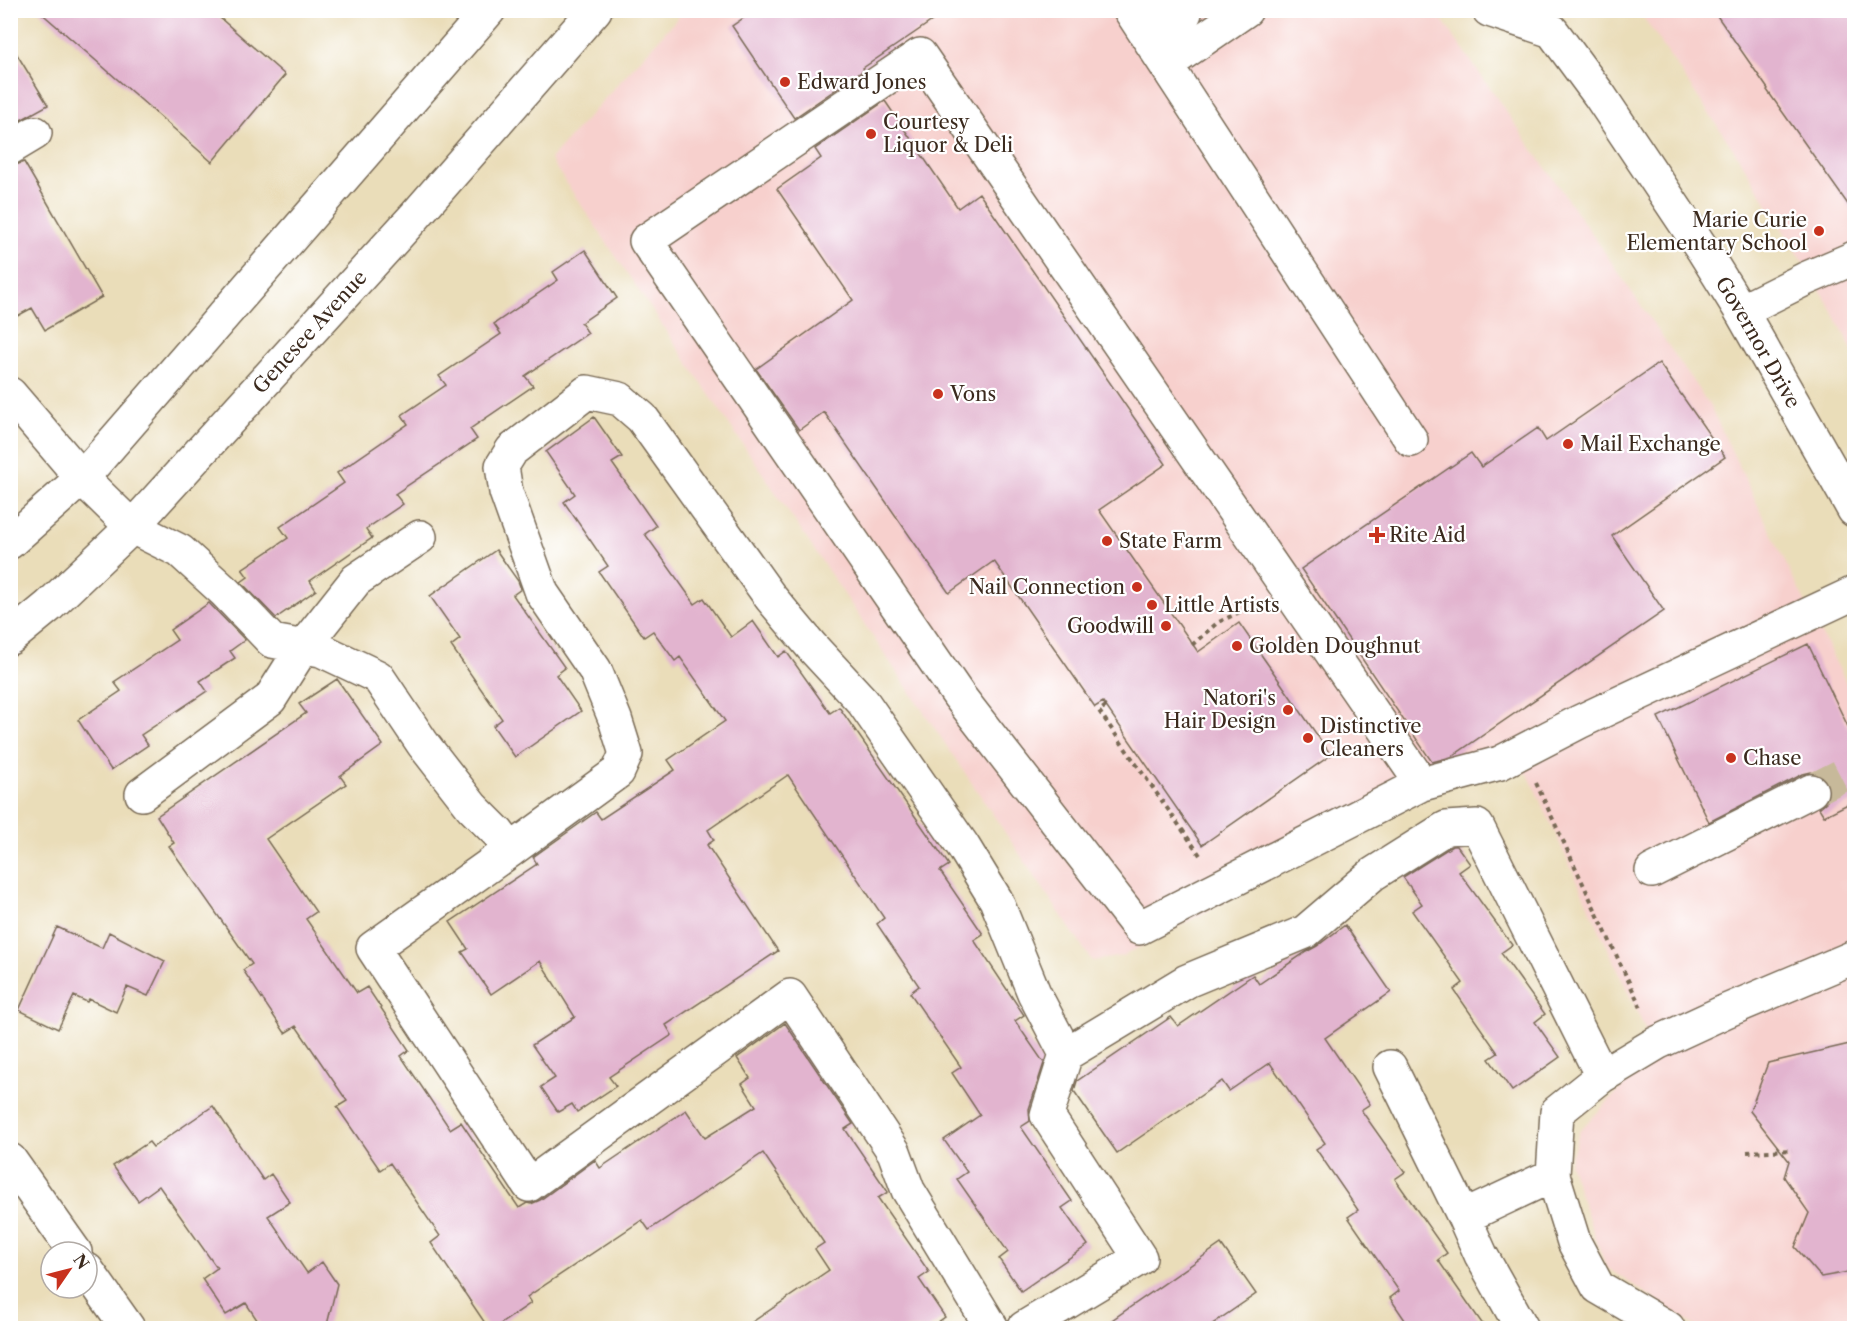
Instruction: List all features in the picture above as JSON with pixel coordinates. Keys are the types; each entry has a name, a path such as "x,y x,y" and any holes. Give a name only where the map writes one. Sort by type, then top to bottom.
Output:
{"main road":[{"path":"10,542 82,477 489,10"},
{"name":"Genesee Avenue","path":"10,638 49,606 132,527 416,215 595,10"},
{"path":"1130,10 1411,440"},
{"path":"1157,52 1185,13 1183,10"},
{"path":"1157,52 1246,10"},
{"name":"Governor Drive","path":"1489,10 1554,21 1600,96 1741,311 1854,510"},
{"path":"1422,784 920,55 646,241 959,696 1138,928 1422,784 1500,764 1579,722 1854,593"},
{"path":"1741,311 1854,258"},
{"path":"992,1329 908,1190 894,1152 790,996 529,1185 373,948 618,772 626,754 595,670 542,593 506,492 502,466 512,450 587,393 620,399 642,418 771,598 863,702 963,846 996,900 1034,993 1066,1054"},
{"path":"10,394 82,477 132,527 180,552 225,592 272,641 321,650 378,677 437,762 472,807 511,850"},
{"path":"142,794 270,699 303,647 356,580 420,537"},
{"path":"1652,871 1811,791"},
{"path":"1024,1329 1140,1258 1047,1115 1066,1054 1187,981 1305,932 1373,874 1446,828 1477,826 1602,1076"},
{"path":"1668,1329 1598,1287 1574,1242 1553,1175 1557,1112 1602,1076 1657,1043 1854,957"},
{"path":"1390,1067 1482,1255 1522,1329"},
{"path":"10,1160 67,1240"},
{"path":"1464,1217 1553,1175"},
{"path":"99,1287 128,1329"}],"path":[{"path":"1192,645 1217,623 1244,611 1286,586"},
{"path":"1106,706 1099,711 1221,886"},
{"path":"1522,752 1657,1043"},
{"path":"1747,1152 1792,1150"}],"shaded area":[{"path":"684,11 1436,11 1711,408 1854,698 1854,1328 1698,1328 1606,1267 1569,1164 1580,1130 1640,1069 1645,1029 1528,774 1490,765 1369,825 1123,956 1092,961 550,159"},
{"name":"Marie Curie Elementary School","path":"1639,11 1854,11 1854,354 1831,308 1736,153"}],"building":[{"path":"38,10 211,10 285,75 212,162"},
{"path":"755,10 948,10 794,118 732,26"},
{"path":"1713,10 1854,10 1854,213 1767,90"},
{"path":"10,43 48,105 10,126"},
{"path":"885,101 958,208 979,193 1166,464 1099,510 1198,652 1239,623 1331,755 1202,845 1103,702 1095,707 994,561 949,593 824,412 799,430 756,369 853,300 777,189 821,158 815,149"},
{"path":"24,162 102,297 45,330 32,308 10,320 10,167"},
{"path":"585,250 617,298 581,323 588,333 525,376 533,386 470,429 477,439 395,494 403,504 366,529 372,538 310,581 316,590 276,618 241,582 248,577 242,569 288,538 280,527 344,483 337,473 408,424 402,415 446,385 439,376 501,334 494,324 558,280 553,272"},
{"path":"1659,363 1725,457 1612,536 1664,611 1451,757 1432,762 1301,569 1471,453 1481,467 1538,428 1546,441"},
{"path":"594,417 622,457 612,463 656,526 645,534 695,604 704,598 731,637 753,621 778,657 786,651 830,713 839,707 949,865 940,871 983,934 974,940 1024,1015 1015,1021 1044,1063 1029,1109 1030,1121 1021,1127 1072,1201 1062,1208 1088,1245 1021,1291 999,1259 1008,1252 957,1179 967,1172 944,1140 980,1115 952,1073 961,1067 910,993 919,986 877,924 884,918 788,775 708,830 714,840 707,845 778,951 666,1025 672,1035 609,1077 616,1086 577,1112 572,1104 558,1112 541,1087 555,1078 532,1045 575,1017 540,961 491,994 462,952 468,949 450,922 537,864 533,857 596,812 601,819 675,770 668,760 725,721 680,657 675,661 653,631 644,637 599,572 608,566 564,502 575,494 546,452"},
{"path":"496,550 518,581 521,589 513,595 565,668 556,675 581,711 515,757 493,726 502,719 451,646 460,639 430,596"},
{"path":"209,603 245,640 230,651 235,658 200,681 207,691 141,735 148,745 111,770 78,720 121,691 114,682 177,640 170,630"},
{"path":"1808,644 1854,739 1854,801 1824,816 1819,808 1827,801 1830,793 1828,783 1821,775 1811,772 1709,822 1658,717"},
{"path":"337,679 383,745 340,776 346,784 266,839 316,912 306,919 357,993 367,987 409,1050 401,1056 450,1129 461,1122 519,1208 527,1203 531,1204 540,1200 595,1160 600,1168 686,1110 705,1138 756,1106 742,1084 750,1078 737,1058 785,1023 853,1124 845,1129 888,1192 878,1198 929,1272 919,1279 945,1317 928,1329 742,1329 829,1270 815,1249 824,1243 763,1153 649,1230 642,1220 527,1297 531,1303 493,1329 489,1329 431,1243 440,1236 390,1163 380,1170 337,1107 347,1101 296,1026 285,1033 243,970 252,964 169,846 174,843 157,816 306,713 299,704"},
{"path":"1452,846 1457,846 1470,864 1459,872 1512,945 1501,953 1545,1014 1535,1022 1560,1057 1512,1091 1489,1059 1498,1053 1454,990 1463,983 1412,911 1422,904 1403,877"},
{"path":"1345,925 1391,992 1325,1038 1370,1104 1361,1110 1405,1172 1395,1179 1447,1253 1438,1260 1486,1329 1411,1329 1390,1298 1399,1291 1348,1217 1358,1210 1316,1149 1325,1143 1270,1063 1229,1091 1222,1081 1117,1153 1074,1091 1077,1081 1171,1017 1178,1026 1253,975 1259,984"},
{"path":"57,927 102,948 109,932 165,961 148,996 127,987 116,1012 89,999 87,1002 74,996 58,1029 19,1010"},
{"path":"1854,1043 1854,1271 1821,1277 1795,1247 1809,1213 1784,1177 1789,1161 1750,1111 1768,1063"},
{"path":"213,1106 263,1180 271,1174 290,1202 268,1216 307,1273 322,1262 337,1284 326,1329 263,1329 246,1303 226,1315 202,1279 217,1268 159,1186 138,1201 113,1166 149,1142 153,1147"},
{"path":"1221,1244 1256,1294 1205,1329 1099,1329"}],"tunnel":[{"path":"1811,791 1854,769"}],"place":[{"name":"Edward Jones","path":"785,82"},
{"name":"Courtesy Liquor & Deli","path":"871,134"},
{"name":"Marie Curie Elementary School","path":"1819,231"},
{"name":"Vons","path":"938,394"},
{"name":"Mail Exchange","path":"1568,444"},
{"name":"Rite Aid","path":"1377,535"},
{"name":"State Farm","path":"1107,541"},
{"name":"Nail Connection","path":"1137,587"},
{"name":"Little Artists","path":"1152,605"},
{"name":"Goodwill","path":"1166,626"},
{"name":"Golden Doughnut","path":"1237,646"},
{"name":"Natori's Hair Design","path":"1288,710"},
{"name":"Distinctive Cleaners","path":"1308,738"},
{"name":"Chase","path":"1731,758"}]}
